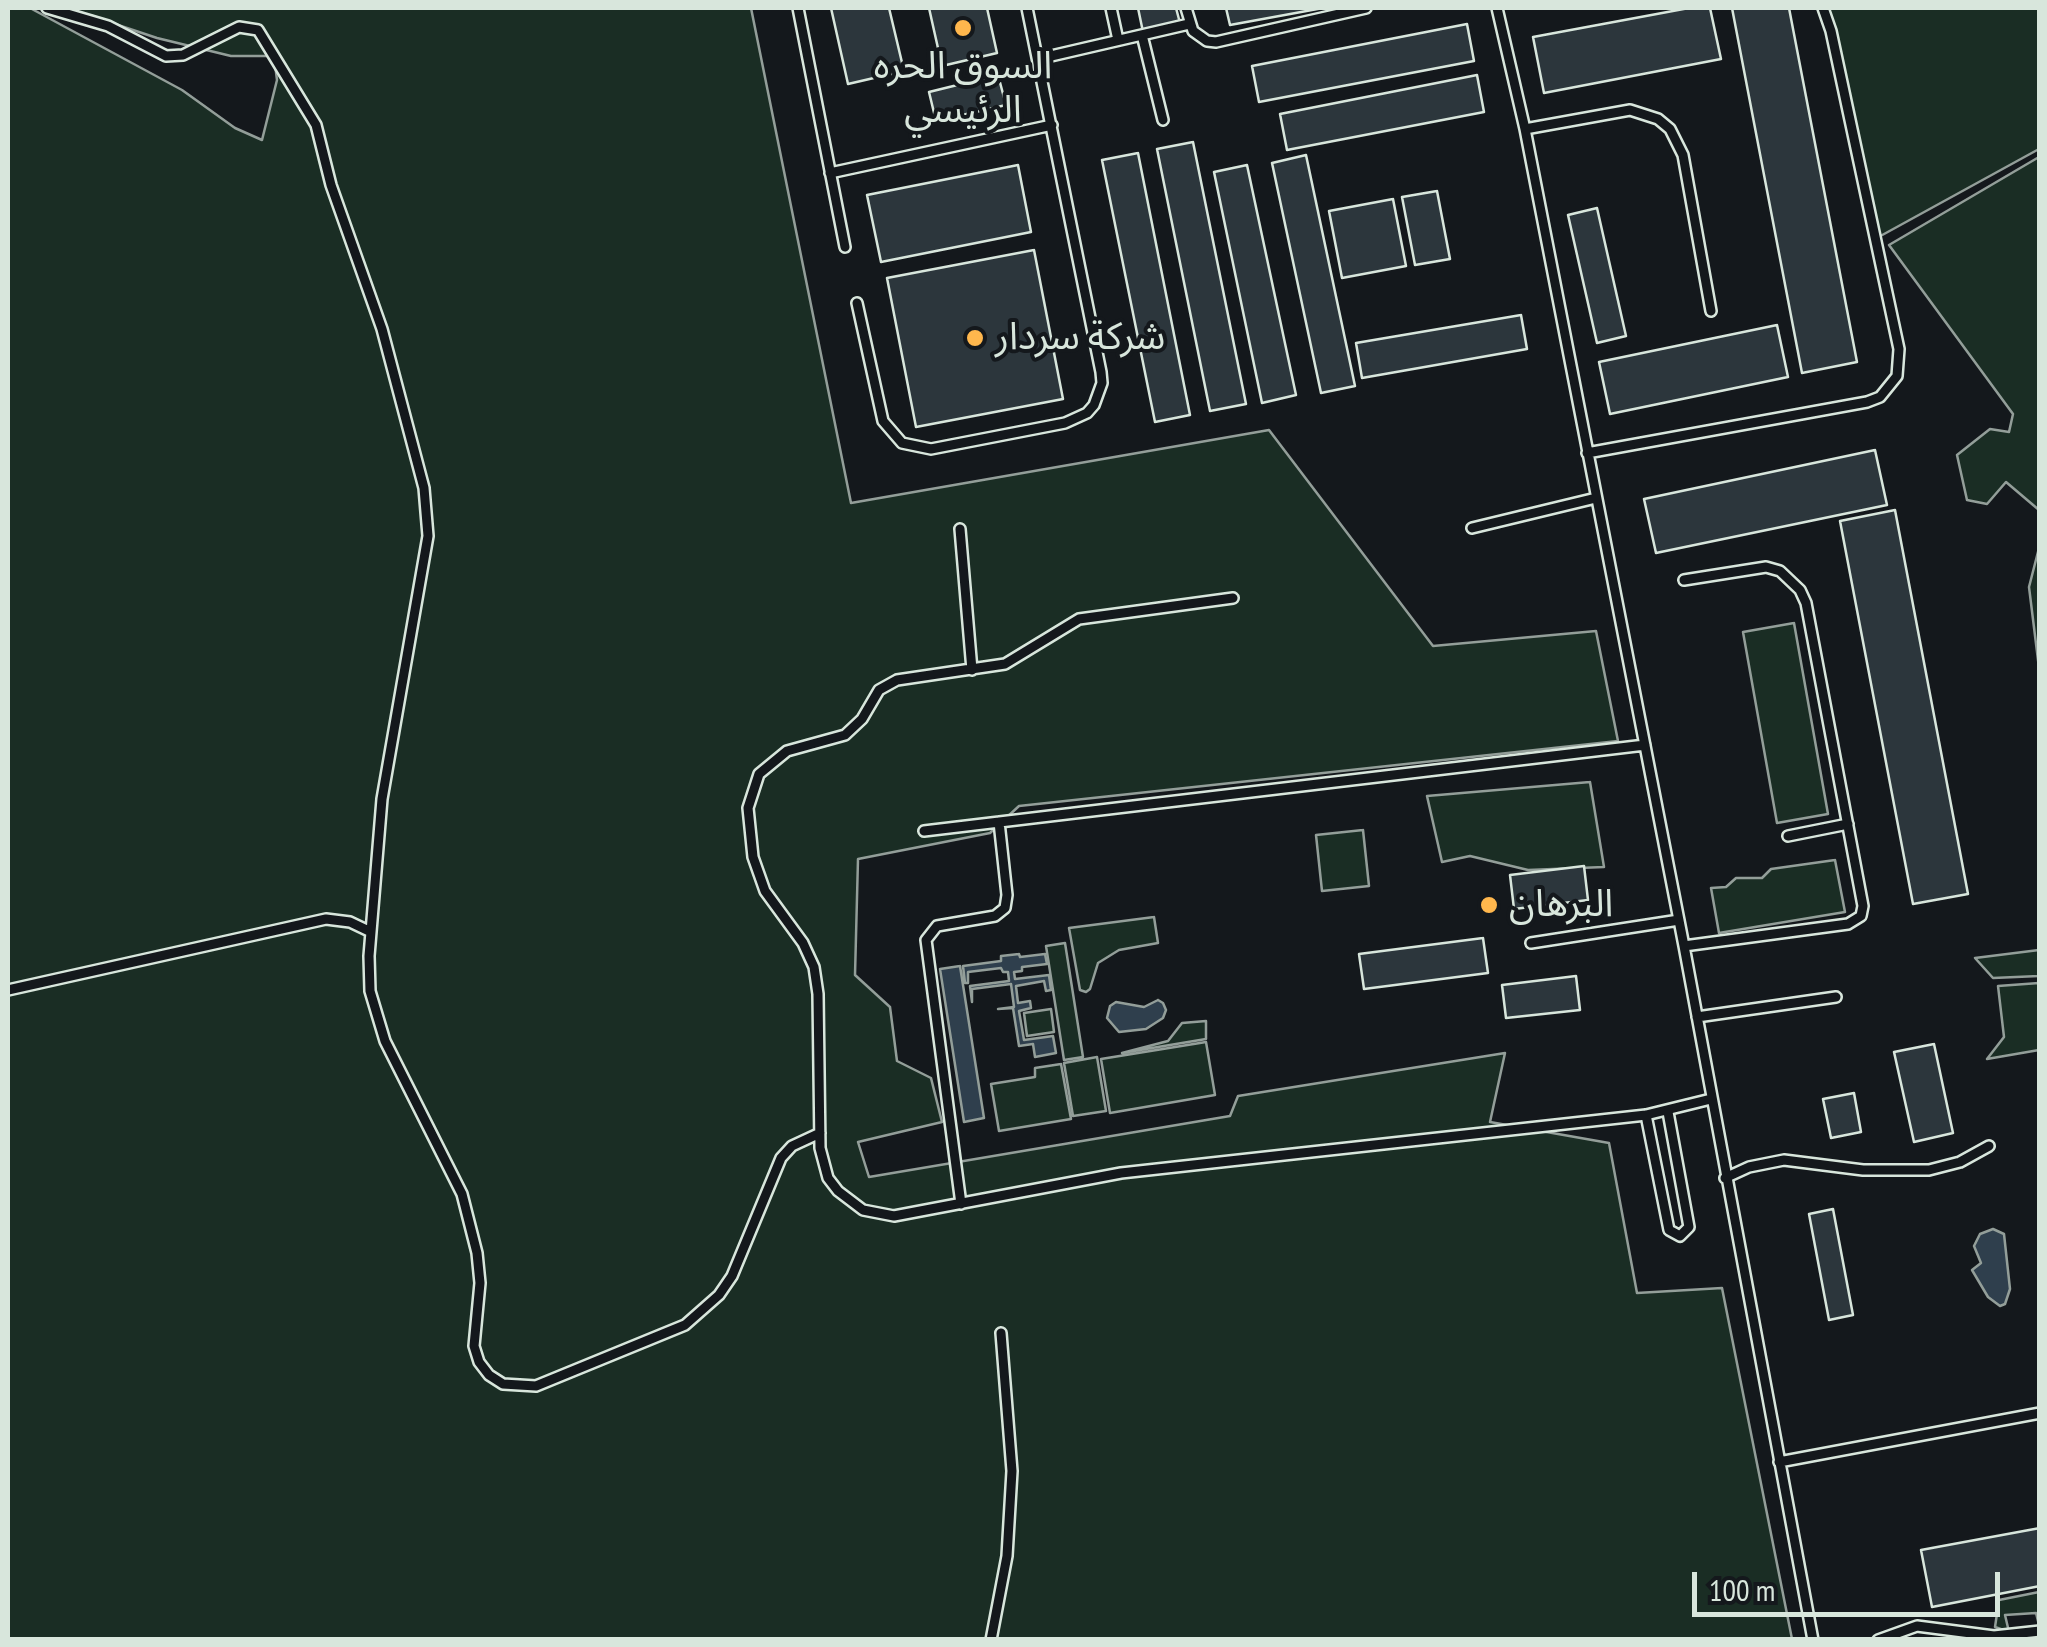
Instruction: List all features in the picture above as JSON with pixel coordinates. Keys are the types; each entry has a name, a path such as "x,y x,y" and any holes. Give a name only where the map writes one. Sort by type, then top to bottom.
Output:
{"lane":[{"path":"47,8 108,26 166,56 183,55 239,27 252,27 262,34 310,112 321,138 331,185 360,262 402,397 427,510 426,562 382,799 369,974 374,1008 385,1041 462,1194 477,1253 480,1283 474,1346 479,1362 503,1384 536,1386 664,1335 703,1311 732,1276 781,1158 792,1146 820,1133"},
{"path":"798,8 845,247"},
{"path":"857,303 883,421 902,443 931,449 1066,423 1086,414 1100,395 1101,372 1027,8"},
{"path":"1111,8 1118,40"},
{"path":"1186,8 1189,24 1199,38 1216,42 1366,8"},
{"path":"1497,8 1525,129 1679,920 1813,1640"},
{"path":"1587,452 1867,402 1880,397 1897,376 1899,349 1832,31 1823,8"},
{"path":"1038,60 1189,24"},
{"path":"1142,35 1163,120"},
{"path":"1525,129 1630,110 1658,119 1670,129 1683,155 1712,310"},
{"path":"830,173 1052,125"},
{"path":"1472,528 1596,498"},
{"path":"960,529 972,670"},
{"path":"1684,580 1766,567 1780,571 1800,590 1806,603 1863,906 1857,920 1848,924 1684,946"},
{"path":"1233,598 1079,618 1020,658 972,670 907,677 888,684 872,699 862,719 845,736 787,751 767,764 750,796 750,839 758,875 776,909 803,943 817,980 820,1133 823,1163 838,1191 863,1210 894,1216 1175,1166 1646,1115 1711,1099"},
{"path":"924,830 1645,745"},
{"path":"962,1204 926,940 937,926 995,916 1005,908 1008,895 999,822"},
{"path":"1788,836 1848,824"},
{"path":"8,990 326,919 350,922 371,932"},
{"path":"1532,943 1679,920"},
{"path":"1697,1017 1836,997"},
{"path":"1646,1115 1669,1230 1680,1236 1687,1231 1688,1222 1668,1112"},
{"path":"1725,1178 1766,1162 1784,1160 1863,1170 1929,1170 1960,1162 1988,1146"},
{"path":"991,1640 1007,1556 1012,1472 1001,1333"},
{"path":"1779,1462 2040,1413"},
{"path":"1878,1640 1918,1626 1994,1636 2040,1631"}],"green space":[{"path":"8,8 30,8 182,90 235,128 262,140 277,80 274,56 231,56 157,38 67,8 751,8 851,503 1269,430 1433,646 1596,631 1618,741 1019,806 990,833 858,859 855,975 890,1007 897,1061 931,1078 942,1122 858,1142 869,1177 1230,1116 1238,1096 1505,1053 1490,1122 1609,1143 1637,1293 1722,1288 1792,1639 8,1640"},
{"path":"1825,8 2039,8 2039,149 1875,239"},
{"path":"2039,157 2039,510 2006,482 1987,504 1967,500 1957,455 1990,429 2009,432 2013,414 1889,245"},
{"path":"2039,548 2039,668 2029,587"},
{"path":"1794,623 1828,814 1777,823 1743,632"},
{"path":"1590,782 1604,867 1528,870 1470,856 1442,862 1427,796"},
{"path":"1363,830 1369,886 1322,891 1316,835"},
{"path":"1835,860 1845,912 1719,933 1711,888 1726,887 1736,878 1762,878 1771,869"},
{"path":"1154,917 1158,943 1119,950 1098,963 1090,989 1080,990 1069,928"},
{"path":"1065,943 1083,1057 1064,1060 1046,946"},
{"path":"2039,950 2039,976 1993,978 1975,958"},
{"path":"2039,983 2039,1050 1987,1059 2004,1037 1998,986"},
{"path":"1051,1009 1054,1032 1027,1036 1024,1013"},
{"path":"1206,1021 1206,1039 1122,1053 1168,1041 1182,1023"},
{"path":"1206,1042 1215,1095 1110,1113 1101,1059"},
{"path":"1097,1057 1106,1111 1073,1116 1064,1063"},
{"path":"1061,1064 1071,1119 999,1131 991,1084 1035,1077 1035,1068"},
{"path":"2039,1592 2039,1625 2036,1613 2005,1615 2009,1632 1995,1627 1999,1600"}],"water":[{"path":"1045,954 1047,964 1022,967 1022,971 1014,972 1015,979 1049,975 1051,990 1046,991 1044,981 1016,986 1018,1003 1030,1001 1031,1008 1019,1011 1024,1040 1053,1036 1056,1053 1035,1057 1033,1044 1019,1046 1013,1008 998,1009 1014,1007 1011,984 972,989 972,1002 970,986 1009,981 1008,972 1001,968 968,972 965,983 963,966 1001,961 1001,956"},
{"path":"960,966 984,1118 964,1122 940,969"},
{"path":"1158,1000 1166,1010 1163,1018 1146,1029 1119,1032 1107,1018 1110,1006 1116,1002 1144,1007"},
{"path":"1993,1229 2004,1234 2010,1289 2005,1304 2000,1306 1988,1297 1972,1270 1981,1263 1974,1246 1980,1234"}],"building":[{"path":"831,8 889,8 904,71 848,84"},
{"path":"929,8 987,8 997,53 942,66"},
{"path":"1138,8 1176,8 1180,23 1143,32"},
{"path":"1226,8 1323,8 1230,25"},
{"path":"1689,8 1710,8 1721,59 1544,93 1533,37"},
{"path":"1732,8 1789,8 1857,362 1802,373"},
{"path":"1467,24 1474,61 1259,102 1252,66"},
{"path":"998,75 1006,105 936,121 929,92"},
{"path":"1477,75 1484,112 1287,150 1280,114"},
{"path":"1193,142 1246,404 1210,411 1157,149"},
{"path":"1138,153 1190,415 1155,422 1102,160"},
{"path":"1306,155 1355,386 1321,393 1272,163"},
{"path":"1018,165 1031,232 881,262 867,195"},
{"path":"1247,165 1296,395 1262,403 1214,172"},
{"path":"1437,191 1450,259 1415,265 1402,197"},
{"path":"1393,199 1406,266 1342,278 1329,211"},
{"path":"1597,208 1626,336 1597,343 1568,215"},
{"name":"شركة سردار","path":"1034,250 1063,399 916,427 887,278"},
{"path":"1521,315 1527,349 1362,378 1356,343"},
{"path":"1777,325 1788,377 1610,414 1599,362"},
{"path":"1875,450 1887,505 1656,553 1644,499"},
{"path":"1895,510 1968,894 1913,904 1840,521"},
{"path":"1584,866 1588,900 1514,909 1510,875"},
{"path":"1483,938 1488,973 1364,989 1359,954"},
{"path":"1576,976 1580,1010 1506,1018 1502,985"},
{"path":"1934,1044 1953,1133 1914,1142 1894,1052"},
{"path":"1854,1093 1861,1132 1831,1138 1823,1099"},
{"path":"1833,1209 1853,1315 1829,1320 1809,1214"},
{"path":"2040,1528 2040,1586 1932,1607 1921,1550"}],"place":[{"name":"السوق الحره الرئيسي","path":"963,28"},
{"name":"شركة سردار","path":"975,338"},
{"name":"البرهان","path":"1489,905"}]}
